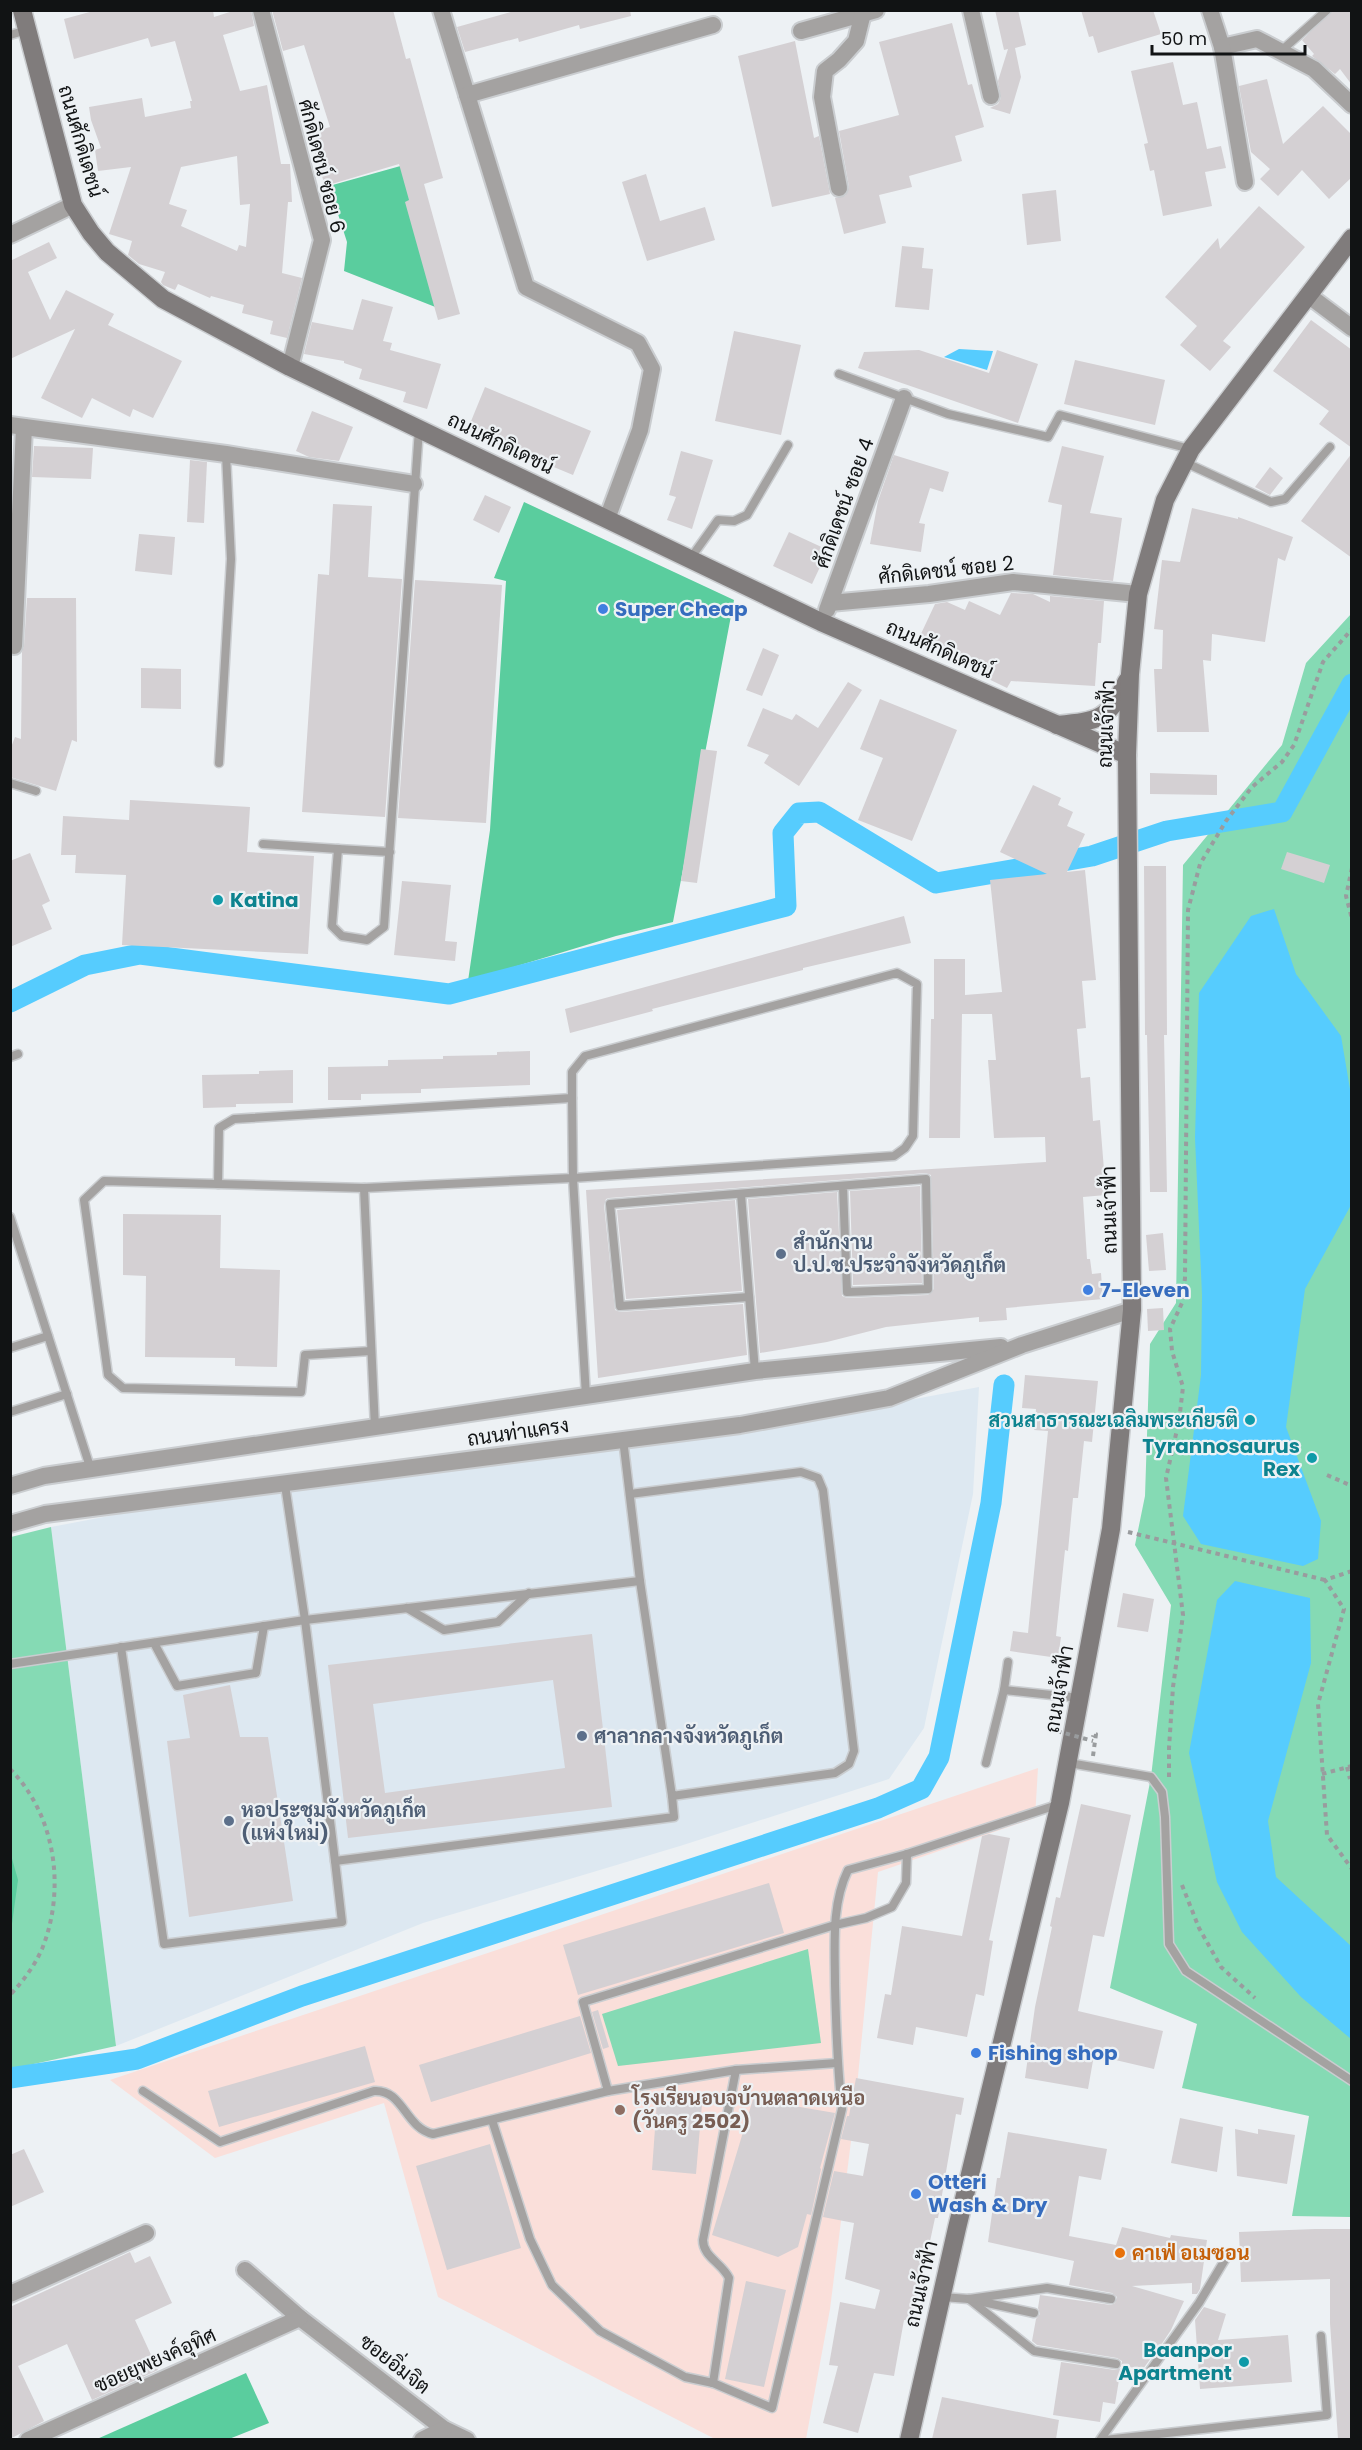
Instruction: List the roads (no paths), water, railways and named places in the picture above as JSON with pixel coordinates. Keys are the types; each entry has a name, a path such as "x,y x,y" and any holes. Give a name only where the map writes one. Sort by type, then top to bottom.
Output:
{"main road":[{"name":"ถนนศักดิเดชน์","path":"22,10 19,32 73,205 91,233 107,252 163,299 290,367 821,622 1126,755"},
{"name":"ถนนเจ้าฟ้า","path":"909,2439 1069,1763 1111,1529 1132,1310 1126,755 1130,674 1138,594 1165,500 1187,456 1352,238"},
{"path":"1056,725 1086,722 1115,706 1130,674"}],"street":[{"name":"ศักดิเดชน์ ซอย 6","path":"261,10 322,240 290,367"},
{"path":"441,10 526,287 638,342 652,369 640,430 608,519"},
{"path":"971,10 991,96"},
{"path":"1210,10 1222,47 1245,182"},
{"path":"801,31 870,12"},
{"path":"838,188 822,97 825,71 856,41 870,12"},
{"path":"467,95 713,24"},
{"path":"1222,47 1257,39 1314,69 1352,105"},
{"path":"10,236 73,205"},
{"path":"1308,295 1352,328"},
{"name":"ศักดิเดชน์ ซอย 4","path":"821,622 830,603 904,398"},
{"path":"14,646 17,426 226,454 414,484"},
{"name":"ศักดิเดชน์ ซอย 2","path":"830,603 929,594 1013,582 1138,594"},
{"name":"ถนนท่าแครง","path":"10,1524 45,1514 740,1425 890,1398 1022,1345 1132,1310"},
{"name":"ถนนท่าแครง","path":"10,1486 44,1476 755,1371 1022,1345"},
{"path":"10,2294 146,2233"},
{"name":"ซอยอิ่มจิต","path":"245,2270 300,2318 444,2430 467,2439"},
{"name":"ซอยยุพยงค์อุทิศ","path":"28,2439 300,2318"},
{"path":"422,2439 444,2430"}],"lane":[{"path":"1281,51 1327,10"},
{"path":"838,374 948,414 1048,437 1060,415 1187,456 1271,502 1285,499 1330,447"},
{"path":"338,849 332,926 342,936 367,940 384,927 419,428"},
{"path":"690,559 718,520 734,521 747,515 788,445"},
{"path":"219,763 231,559 226,454"},
{"path":"10,783 36,791"},
{"path":"262,844 390,852"},
{"path":"371,1351 305,1355 300,1392 123,1388 108,1375 84,1200 104,1181 364,1188 573,1178 894,1156 905,1148 913,1136 917,984 897,973 585,1056 572,1072 573,1178 586,1396"},
{"path":"219,1184 219,1128 234,1119 572,1098"},
{"path":"749,1297 620,1306 610,1204 926,1179 928,1289 847,1292 843,1186"},
{"path":"364,1188 375,1428"},
{"path":"741,1194 755,1371"},
{"path":"10,1217 91,1470"},
{"path":"10,1348 48,1335"},
{"path":"10,1412 67,1394"},
{"path":"335,1861 675,1816 640,1581 623,1439"},
{"path":"630,1494 801,1472 818,1478 823,1490 854,1751 849,1764 835,1773 672,1796"},
{"path":"121,1647 164,1944 342,1922 306,1620 285,1485"},
{"path":"10,1664 306,1620 640,1581"},
{"path":"407,1608 444,1629 498,1622 529,1593"},
{"path":"154,1643 177,1686 256,1673 264,1626"},
{"path":"986,1763 1004,1690 1008,1662"},
{"path":"1004,1690 1080,1698"},
{"path":"1069,1763 1151,1777 1162,1792 1165,1817 1169,1944 1186,1971 1352,2081"},
{"path":"492,2120 530,2239 552,2285 600,2331 685,2377 713,2383 772,2408 842,2109 837,2063 835,1925 842,1883 848,1870 907,1854 1060,1803"},
{"path":"608,2091 583,2002 835,1925 866,1918 892,1907 906,1883 907,1854"},
{"path":"143,2091 220,2142 374,2091 387,2092 421,2132 433,2134 608,2091 736,2070 837,2063"},
{"path":"713,2383 729,2278 724,2269 708,2255 702,2240 736,2070"},
{"path":"1100,2439 1200,2303 1226,2258"},
{"path":"969,2299 1047,2288 1111,2299"},
{"path":"941,2297 969,2299 1034,2313"},
{"path":"969,2299 1034,2351 1116,2364"},
{"path":"1105,2439 1327,2415 1321,2336"}],"water":[{"path":"959,349 993,351 987,370 944,357"},
{"path":"1274,909 1296,974 1341,1036 1351,1095 1351,1205 1305,1289 1286,1427 1321,1521 1318,1559 1303,1566 1201,1544 1183,1516 1201,1375 1202,1295 1195,1138 1199,993 1251,916"},
{"path":"1235,1581 1310,1598 1311,1663 1268,1821 1276,1877 1351,1946 1351,2039 1301,1997 1242,1932 1217,1882 1189,1753 1217,1600"}],"waterway":[{"path":"10,1002 85,965 140,954 449,994 786,906 783,833 799,813 819,812 936,883 1092,856 1167,831 1282,812 1352,684"},
{"path":"10,2078 137,2059 302,1996 878,1808 921,1789 939,1757 991,1503 1004,1385"}],"place":[{"name":"Super Cheap","path":"603,609"},
{"name":"Katina","path":"218,900"},
{"name":"สำนักงาน ป.ป.ช.ประจำจังหวัดภูเก็ต","path":"781,1254"},
{"name":"7-Eleven","path":"1088,1290"},
{"name":"สวนสาธารณะเฉลิมพระเกียรติ","path":"1250,1420"},
{"name":"Tyrannosaurus Rex","path":"1312,1458"},
{"name":"ศาลากลางจังหวัดภูเก็ต","path":"582,1736"},
{"name":"หอประชุมจังหวัดภูเก็ต (แห่งใหม่)","path":"229,1821"},
{"name":"Fishing shop","path":"976,2053"},
{"name":"โรงเรียนอบจบ้านตลาดเหนือ (วันครู 2502)","path":"620,2110"},
{"name":"Otteri Wash & Dry","path":"916,2194"},
{"name":"คาเฟ่ อเมซอน","path":"1120,2253"},
{"name":"Baanpor Apartment","path":"1244,2362"}]}
